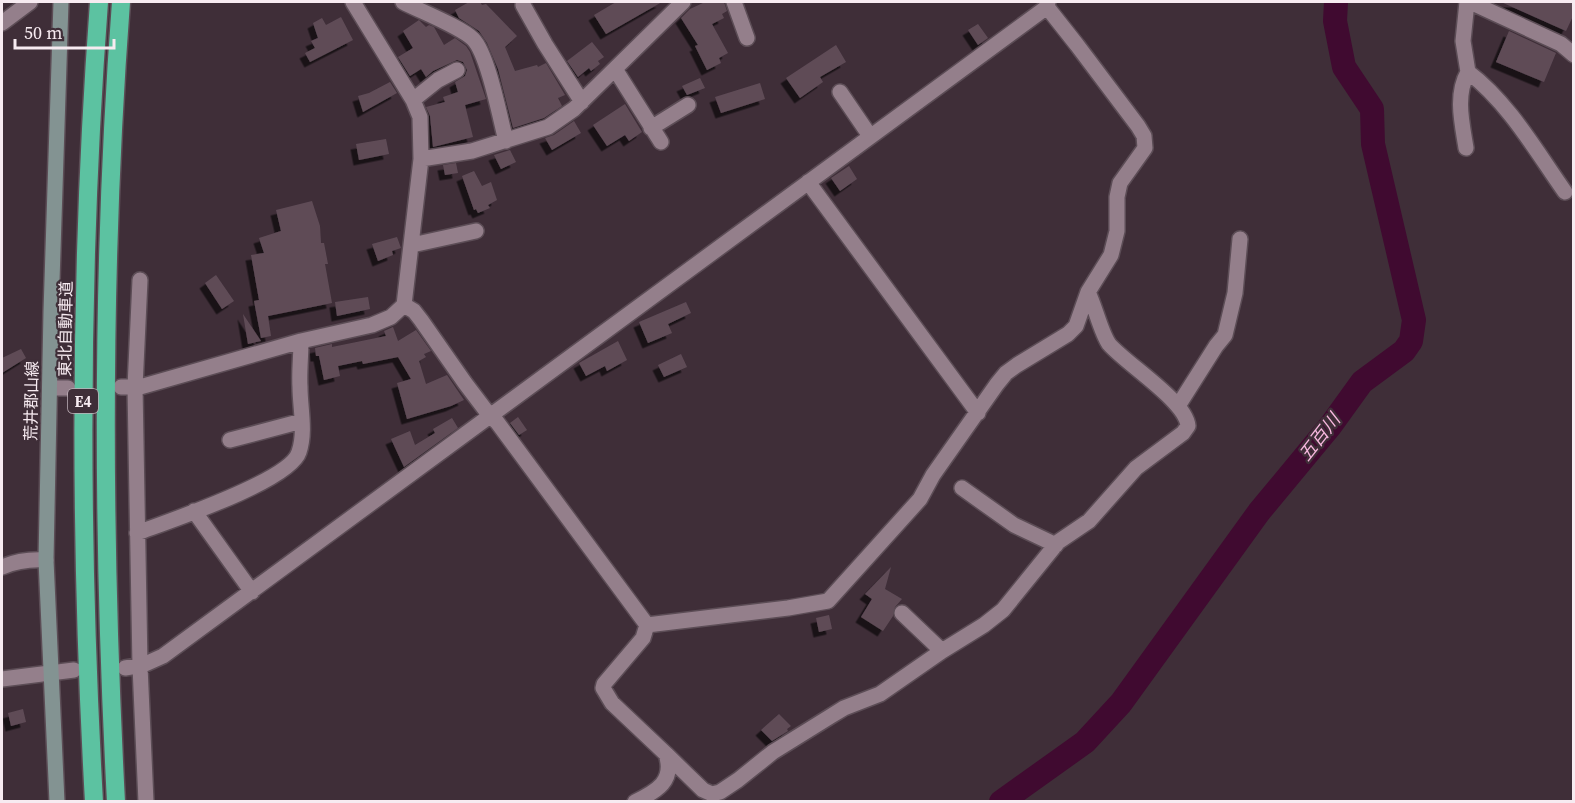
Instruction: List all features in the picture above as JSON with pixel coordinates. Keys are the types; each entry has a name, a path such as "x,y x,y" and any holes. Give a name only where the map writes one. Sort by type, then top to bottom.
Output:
{"highway":[{"name":"東北自動車道","path":"94,801 83,528 83,398 85,251 99,2"},
{"name":"E4","path":"117,801 108,617 106,397 108,266 121,2"}],"main road":[{"name":"荒井郡山線","path":"57,801 46,560 61,2"}],"street":[{"path":"2,22 30,2"},
{"path":"128,387 221,365 382,321 405,305 421,159 420,117 413,100 354,2"},
{"path":"403,2 468,35 477,45 506,141"},
{"path":"421,159 472,151 548,127 582,102 683,2"},
{"path":"734,2 747,38"},
{"path":"1466,148 1460,98 1468,72 1463,41 1469,2 1561,44 1574,55"},
{"path":"133,667 163,656 252,592 1048,4 1138,126 1146,143 1145,148 1120,183 1114,247 1106,266 1088,292 1076,326 1068,334 1006,373 933,475 920,499 828,601 647,625"},
{"path":"524,5 545,44 582,102"},
{"path":"615,69 661,142"},
{"path":"413,100 438,80 457,70"},
{"path":"1468,72 1484,83 1520,127 1565,192"},
{"path":"840,92 870,136"},
{"path":"651,128 688,105"},
{"path":"808,182 978,413"},
{"path":"412,245 476,231"},
{"path":"1178,406 1225,334 1235,293 1240,239"},
{"path":"140,280 128,387 137,534 133,667 146,801"},
{"path":"647,625 643,638 603,688 612,703 703,790 712,794 720,792 773,752 844,708 880,694 1003,610 1056,545 1089,521 1136,468 1183,433 1188,426 1188,419 1178,406 1108,343 1088,292"},
{"path":"405,305 421,320 647,625"},
{"path":"137,534 267,481 290,465 300,449 302,341"},
{"path":"50,388 68,388"},
{"path":"230,440 302,421"},
{"path":"962,488 1014,525 1056,545"},
{"path":"194,511 252,592"},
{"path":"2,565 34,559 46,560"},
{"path":"902,613 942,651"},
{"path":"2,679 74,670"},
{"path":"635,801 651,794 665,781 669,769 666,754"}],"building":[{"path":"469,2 486,4 517,36 505,47 515,71 537,65 538,67 546,63 565,95 558,98 562,106 544,118 513,128 498,69 487,43 479,31 459,18 455,10"},
{"path":"616,2 662,2 606,34 594,15"},
{"path":"705,2 724,2 727,11 722,14 724,18 712,24 728,53 719,58 721,63 707,70 695,46 698,45 681,18 690,9"},
{"path":"1501,2 1574,2 1574,14 1566,31"},
{"path":"341,17 353,40 310,62 305,53 315,48 311,41 318,38 313,23 322,18 326,25"},
{"path":"419,20 426,27 429,25 434,27 444,45 455,38 470,52 486,99 465,105 473,137 433,147 430,116 426,107 445,102 443,97 458,92 455,82 465,76 467,70 463,62 457,60 433,71 426,77 421,69 410,76 398,57 413,48 403,31"},
{"path":"978,24 988,38 978,45 968,30"},
{"path":"1509,31 1556,53 1544,82 1496,62"},
{"path":"592,42 604,57 598,61 600,64 591,71 589,68 578,77 567,61"},
{"path":"836,45 846,62 820,77 823,82 800,98 786,78"},
{"path":"700,78 705,88 687,95 682,86"},
{"path":"390,82 397,93 363,112 358,96"},
{"path":"760,83 765,99 721,113 715,97"},
{"path":"625,104 642,132 629,141 625,135 607,146 593,125"},
{"path":"574,121 581,133 552,150 545,138 554,135"},
{"path":"386,139 389,154 359,160 356,144"},
{"path":"510,150 516,162 501,169 494,155"},
{"path":"456,163 458,173 445,175 443,165"},
{"path":"849,166 857,179 840,191 831,178"},
{"path":"474,171 482,186 491,182 497,200 488,205 490,208 478,213 476,209 474,210 462,176"},
{"path":"312,201 320,226 321,243 324,243 332,303 268,316 271,336 261,338 254,301 259,300 251,255 264,253 259,238 281,231 276,210"},
{"path":"397,237 401,248 392,251 393,255 378,261 372,244"},
{"path":"216,275 234,301 222,309 205,283"},
{"path":"368,297 370,309 337,316 335,302"},
{"path":"686,302 691,313 668,324 672,333 648,343 639,322"},
{"path":"243,314 261,341 248,344"},
{"path":"393,327 398,341 416,330 431,351 424,354 426,357 419,361 426,384 447,375 464,400 407,419 397,383 411,379 398,357 338,366 340,376 324,380 315,348 332,344 332,347 386,336 384,331"},
{"path":"618,341 627,360 607,371 605,366 586,376 579,363"},
{"path":"21,349 26,358 2,373 2,358"},
{"path":"681,354 687,367 664,377 658,365"},
{"path":"518,417 527,430 519,435 510,423"},
{"path":"452,418 458,428 404,467 391,439 410,431 415,445 435,433 433,429"},
{"path":"891,567 885,589 902,599 895,607 893,616 883,631 861,617 872,599 865,594"},
{"path":"829,615 832,629 819,632 816,618"},
{"path":"23,709 26,722 11,726 8,713"},
{"path":"779,714 791,726 787,729 788,731 772,741 761,730"}],"waterway":[{"name":"五百川","path":"1001,802 1085,742 1121,703 1259,512 1331,425 1362,382 1404,351 1411,341 1414,320 1373,144 1372,109 1344,67 1335,21 1336,2"}]}
